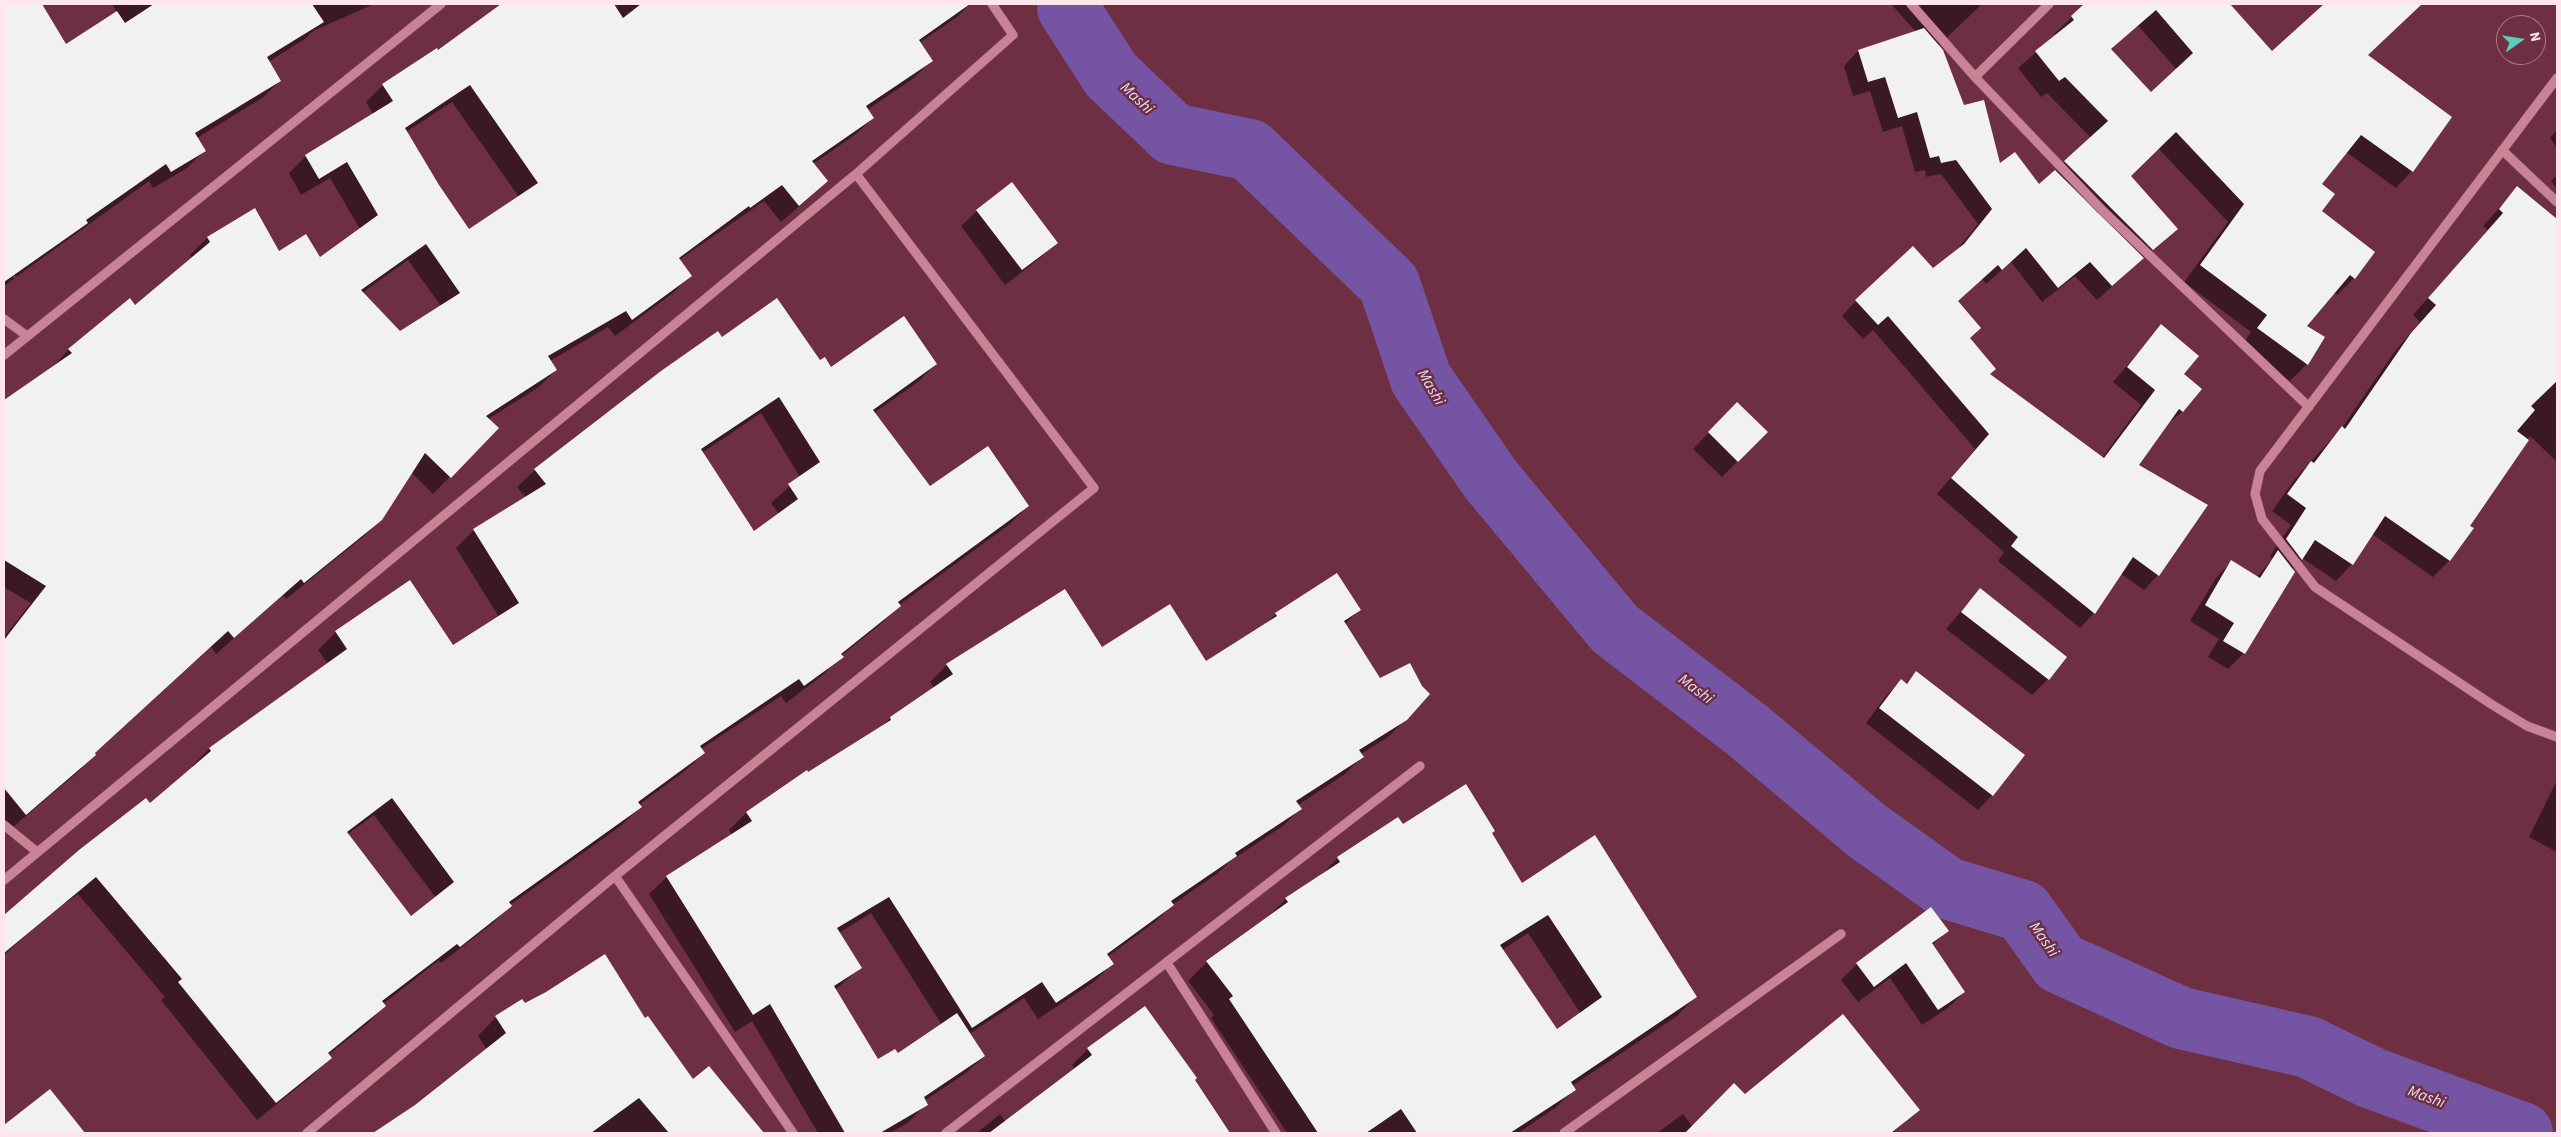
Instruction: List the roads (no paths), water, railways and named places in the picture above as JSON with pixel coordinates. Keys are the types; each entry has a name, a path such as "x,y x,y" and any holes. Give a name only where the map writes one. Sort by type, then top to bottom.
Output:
{"street":[{"path":"4,355 441,4"},
{"path":"4,880 856,174 1013,35 992,4"},
{"path":"1912,4 1975,77 2102,210 2310,407"},
{"path":"1975,77 2049,4"},
{"path":"2557,78 2260,471 2255,494 2262,519 2315,587 2526,726 2557,737"},
{"path":"2502,150 2557,202"},
{"path":"312,1132 615,876 1094,488 856,174"},
{"path":"4,318 27,336"},
{"path":"946,1133 1420,766"},
{"path":"4,825 37,852"},
{"path":"615,876 793,1133"},
{"path":"1564,1133 1841,934"},
{"path":"1167,963 1276,1133"}],"waterway":[{"name":"Mashi","path":"1068,4 1068,8 1111,75 1173,134 1250,150 1389,284 1421,379 1491,480 1615,629 1747,730 1866,830 1947,888 2023,911 2060,963 2181,1018 2308,1047 2372,1078 2522,1133"}]}
